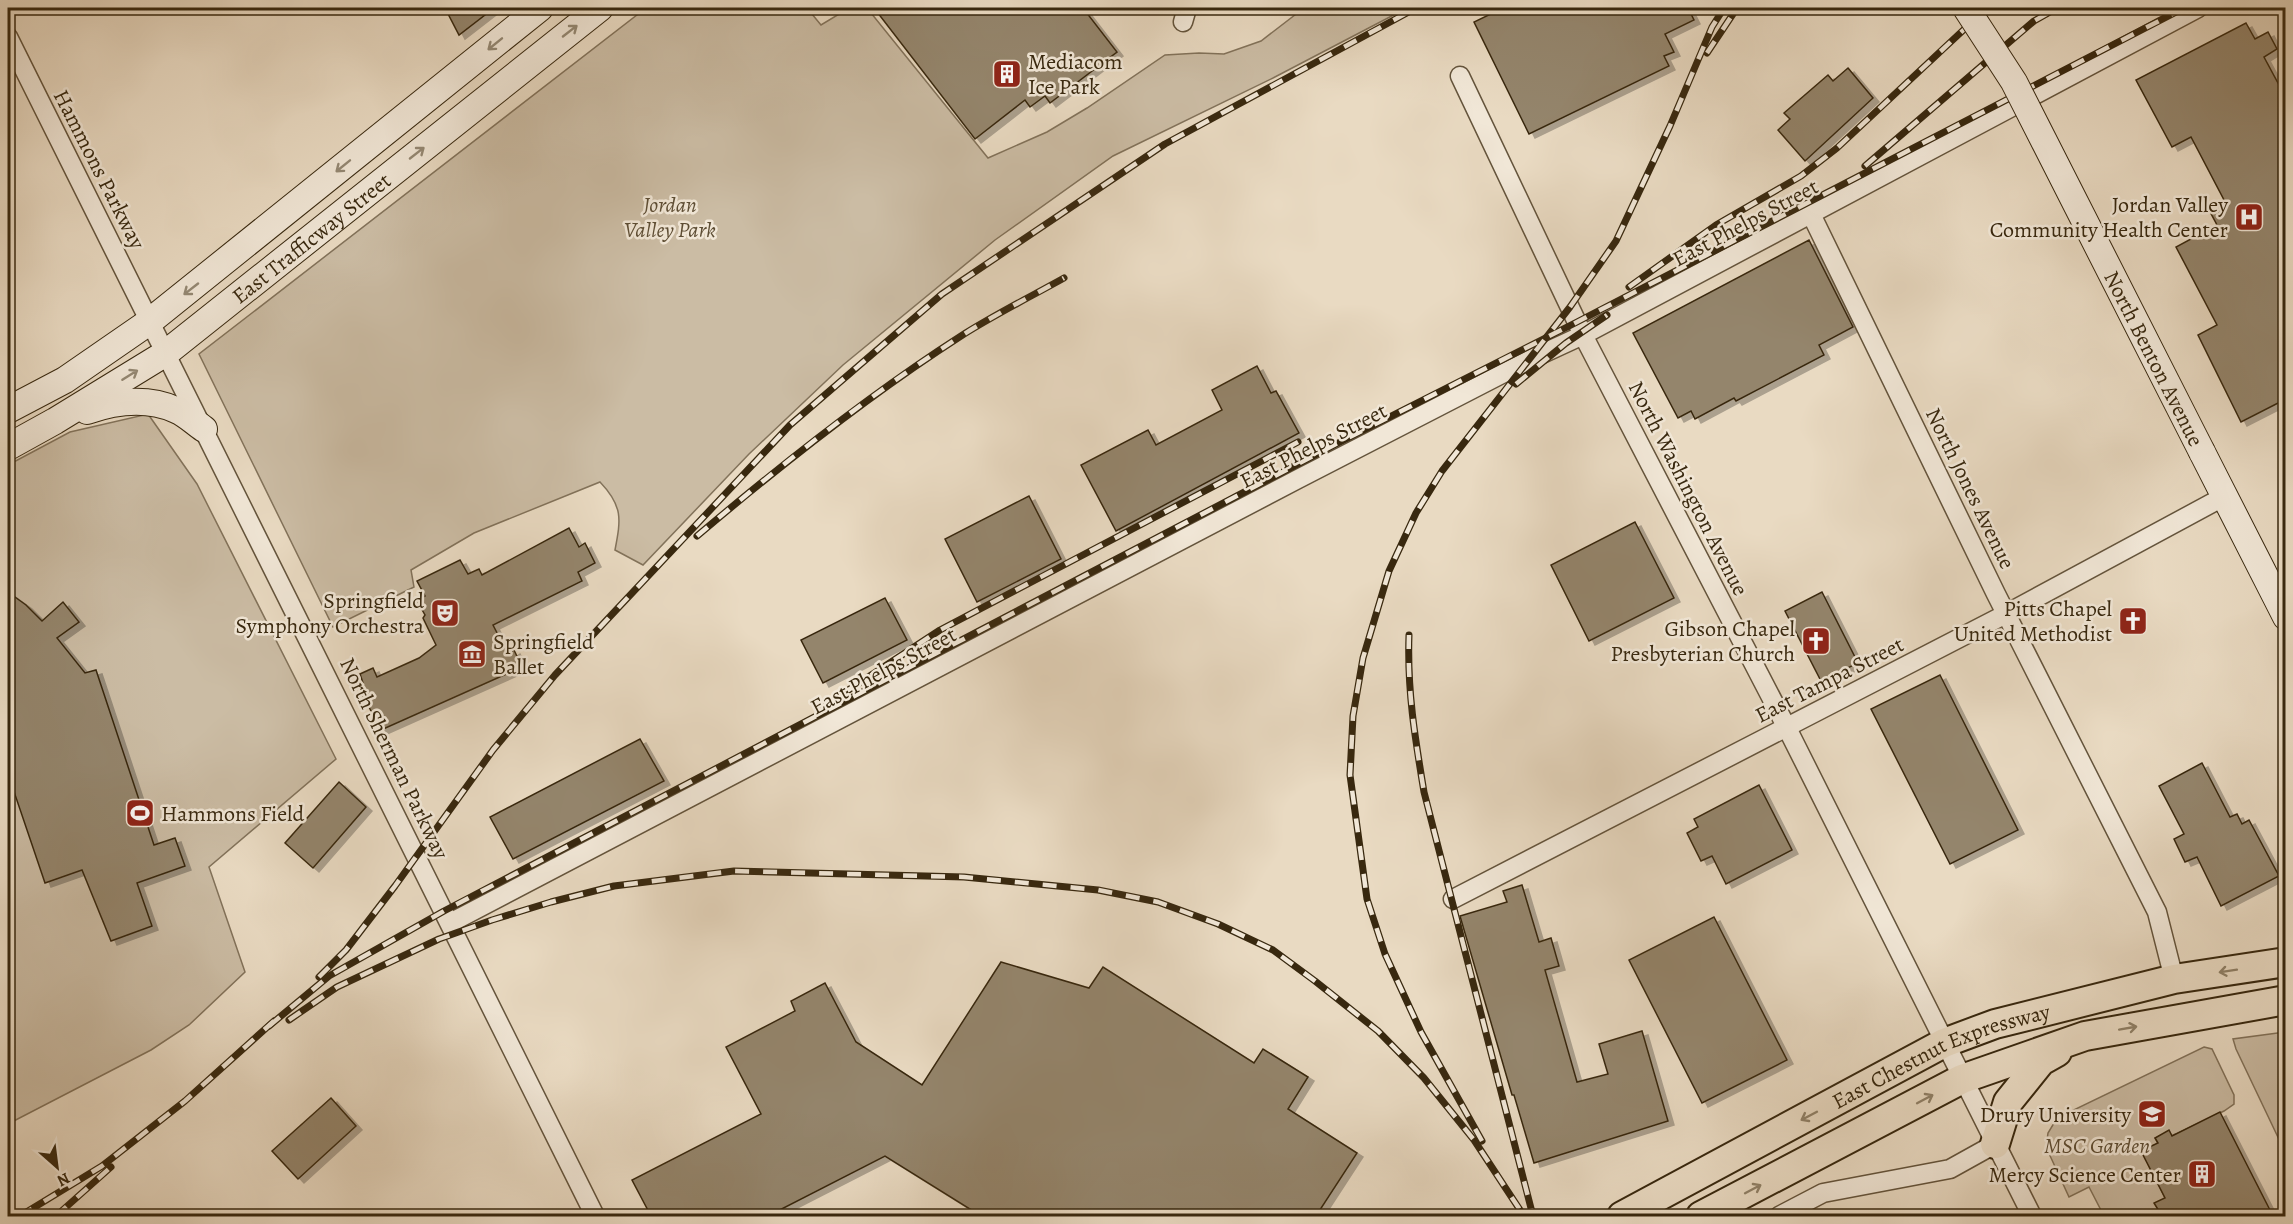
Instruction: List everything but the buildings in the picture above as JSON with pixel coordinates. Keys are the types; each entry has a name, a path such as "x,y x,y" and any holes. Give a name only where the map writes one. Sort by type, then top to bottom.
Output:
{"main road":[{"name":"East Trafficway Street","path":"8,410 65,380 149,322 540,8"},
{"name":"East Trafficway Street","path":"8,447 56,421 165,353 600,8"},
{"name":"North Benton Avenue","path":"1966,8 2014,82 2286,617"},
{"path":"56,421 111,403 145,401 177,410 204,429"},
{"name":"East Chestnut Expressway","path":"1622,1216 1944,1043 1995,1024 2174,979 2286,963"},
{"name":"East Chestnut Expressway","path":"1701,1216 1962,1079 2085,1036 2286,1000"},
{"path":"1995,1144 2008,1102 2041,1061 2085,1036"}],"street":[{"name":"East Phelps Street","path":"450,923 1298,479 1528,360 1583,335 2198,8"},
{"name":"Hammons Parkway","path":"8,37 149,322"},
{"name":"North Washington Avenue","path":"1460,76 1583,335 1787,728 2032,1216"},
{"name":"North Jones Avenue","path":"1811,214 2006,614 2157,912 2174,979"},
{"name":"North Sherman Parkway","path":"149,322 596,1216"},
{"name":"East Tampa Street","path":"1453,899 2006,614 2225,496"},
{"path":"1779,1216 1823,1193 1950,1168 1995,1144"}],"green space":[{"name":"Jordan Valley Park","path":"646,8 807,8 821,25 849,8 867,8 988,158 1047,132 1165,55 1224,54 1261,41 1304,8 1407,8 1273,78 1113,156 995,240 843,365 749,454 643,565 615,550 618,513 613,498 600,482 474,533 411,570 414,587 333,627 199,354"},
{"name":"Hammons Field","path":"148,414 197,484 336,759 209,867 245,972 189,1025 151,1050 8,1124 8,465 70,432"},
{"path":"2286,1033 2285,1152 2233,1039"},
{"name":"MSC Garden","path":"2204,1047 2212,1049 2234,1095 2234,1104 2172,1136 2169,1131 2155,1138 2158,1143 2142,1151 2165,1198 2155,1203 2158,1209 2144,1216 2104,1216 2089,1187 2069,1197 2046,1147 2048,1133 2057,1118"}],"railway":[{"path":"319,977 346,950 493,750 555,675 790,425 942,294 1165,144 1416,8"},
{"path":"1482,1141 1421,1032 1385,954 1367,899 1350,775 1353,716 1363,658 1389,571 1416,513 1442,471 1570,307 1616,241 1670,126 1712,27 1724,8"},
{"path":"1707,53 1737,8"},
{"path":"1629,287 1716,225 1801,176 1837,148 1987,8"},
{"path":"1865,166 2034,21 2057,8"},
{"path":"269,1026 329,976 444,911 1338,443 2184,8"},
{"path":"697,536 793,457 893,382 974,328 1064,278"},
{"path":"1516,384 1566,343 1607,315"},
{"path":"824,706 940,630 1298,442"},
{"path":"1409,635 1410,695 1424,792 1533,1216"},
{"path":"289,1020 337,987 439,939 551,902 614,886 734,871 964,877 1098,890 1158,902 1218,924 1273,950 1315,981 1378,1031 1424,1078 1474,1140 1524,1216"},
{"path":"20,1216 102,1166 185,1101 274,1021"},
{"path":"56,1216 111,1167"}],"place":[{"name":"Mediacom Ice Park","path":"1007,74"},
{"name":"Jordan Valley Community Health Center","path":"2249,217"},
{"name":"Springfield Symphony Orchestra","path":"445,613"},
{"name":"Pitts Chapel United Methodist","path":"2133,621"},
{"name":"Gibson Chapel Presbyterian Church","path":"1816,641"},
{"name":"Springfield Ballet","path":"472,654"},
{"name":"Hammons Field","path":"140,813"},
{"name":"Drury University","path":"2152,1114"},
{"name":"Mercy Science Center","path":"2202,1174"}]}
